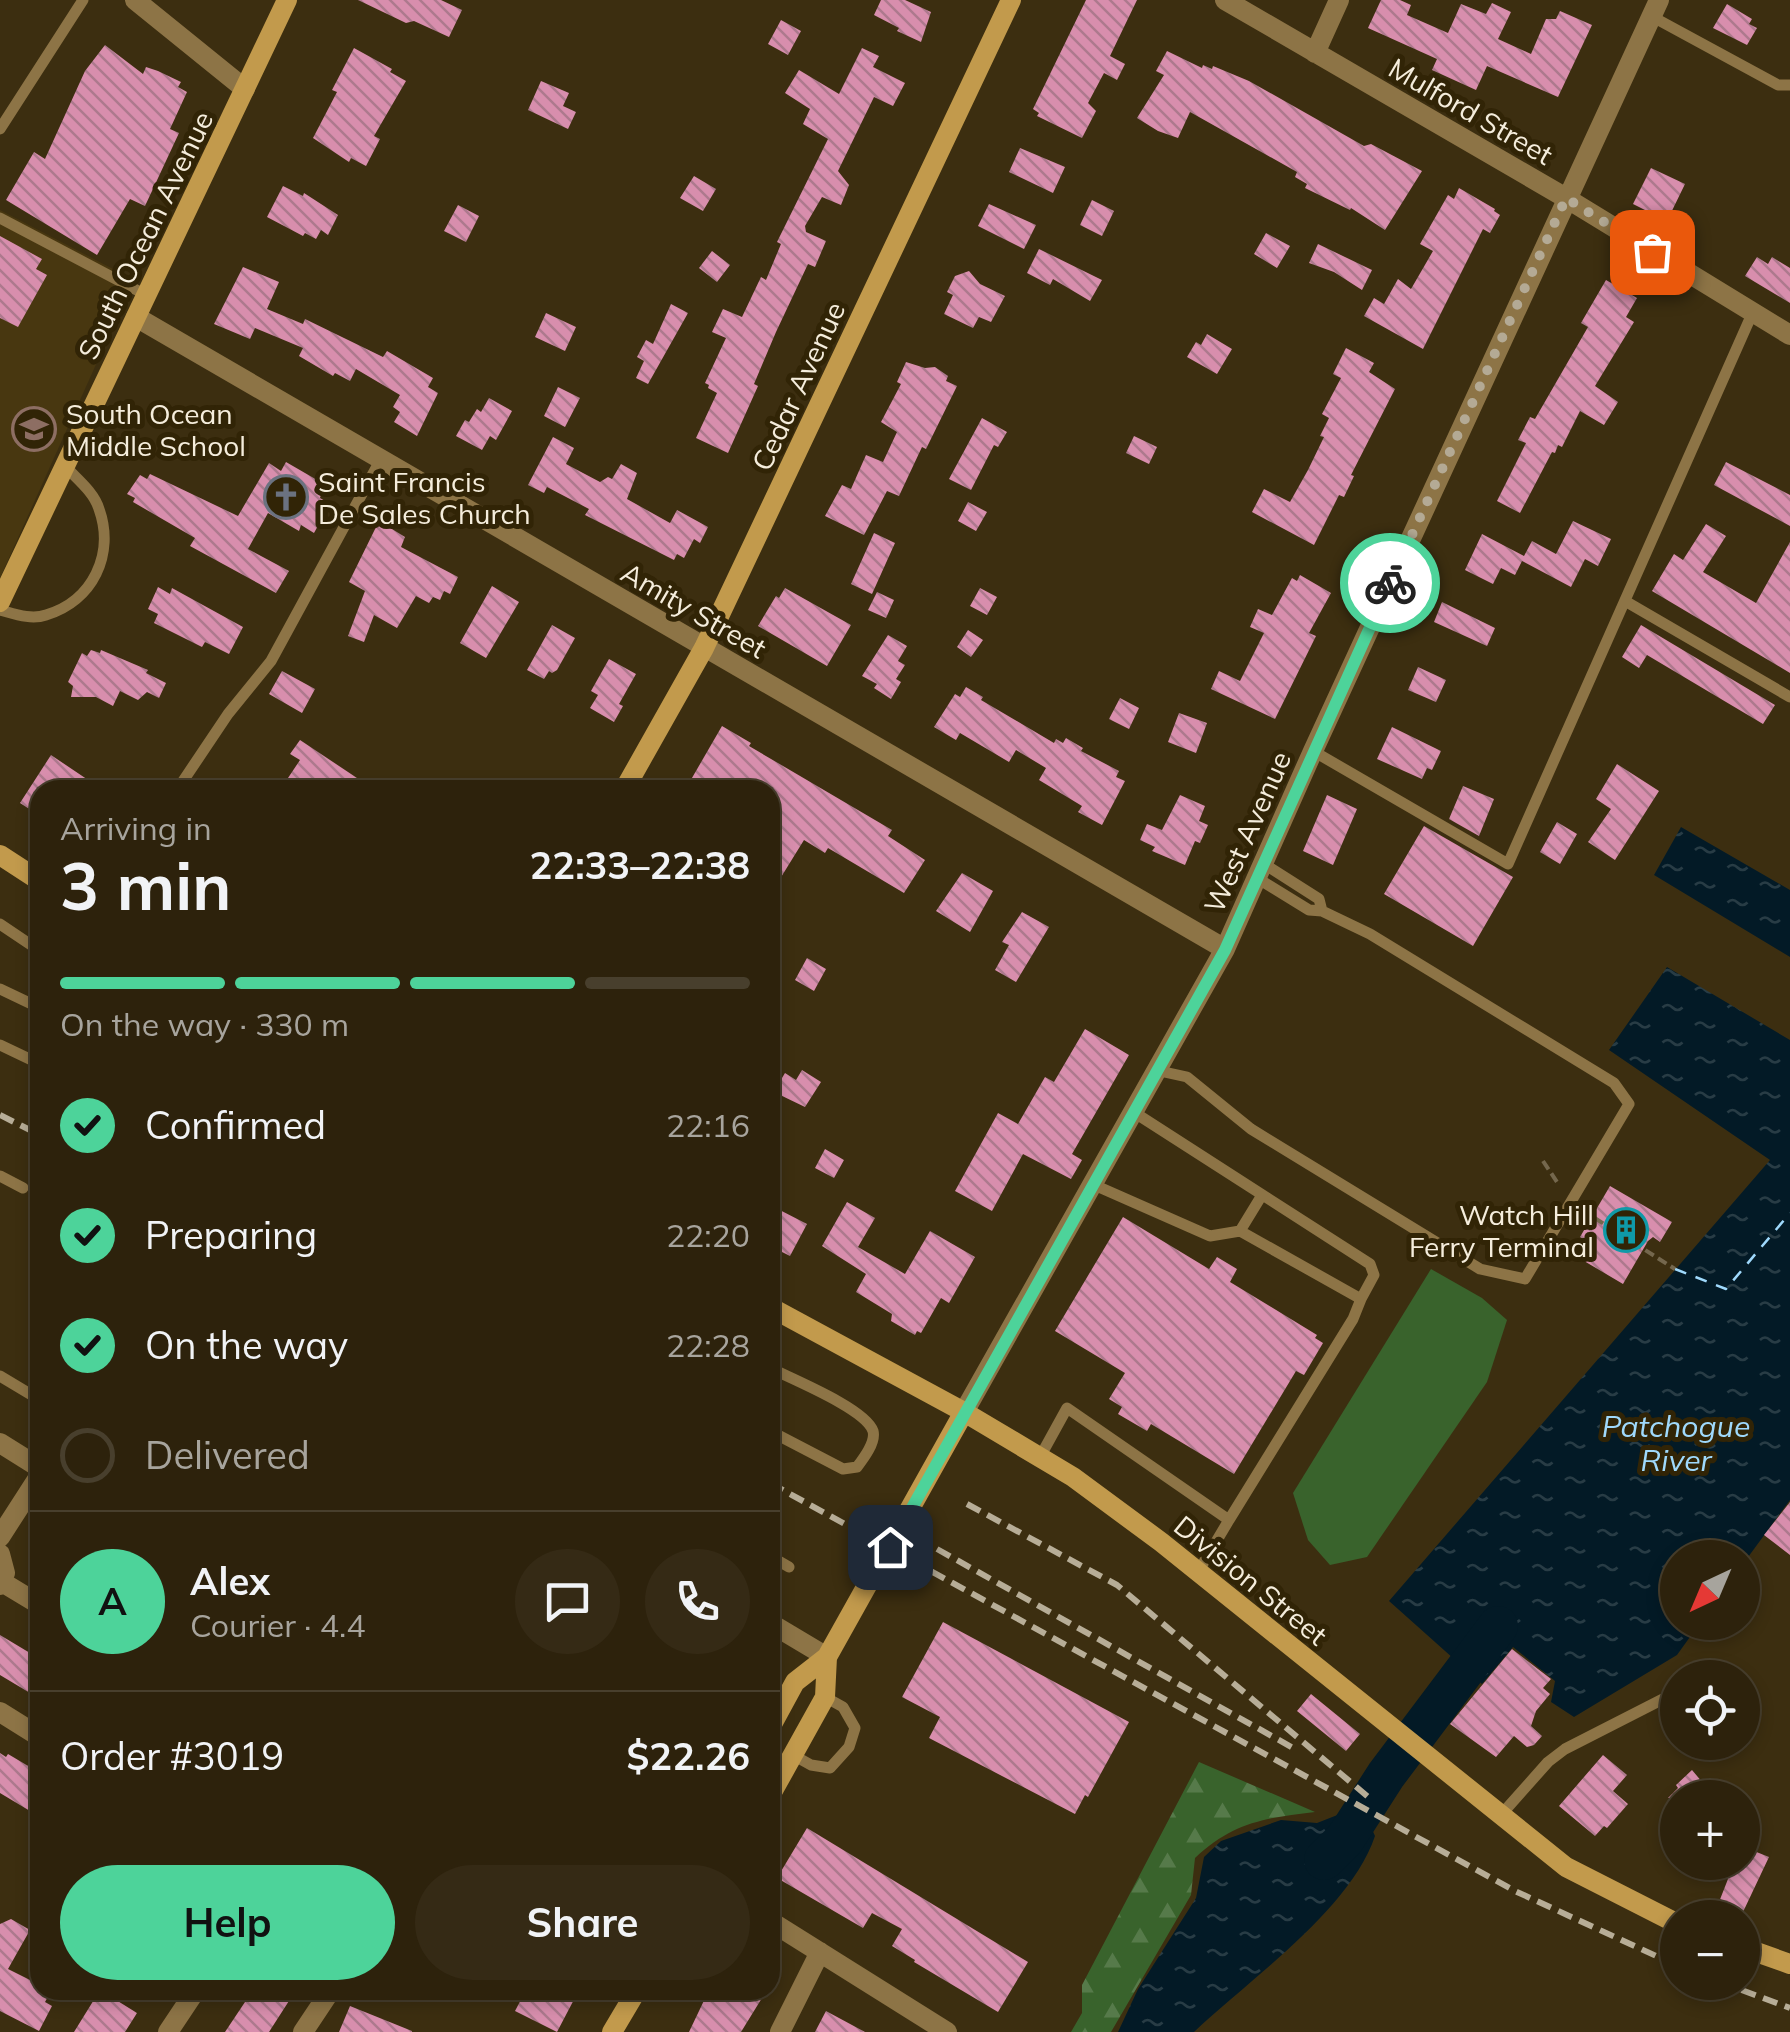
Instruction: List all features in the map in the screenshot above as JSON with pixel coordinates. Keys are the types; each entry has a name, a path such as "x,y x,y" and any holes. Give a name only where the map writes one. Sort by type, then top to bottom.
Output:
{"street":[{"path":"135,0 246,90"},
{"name":"South Ocean Avenue","path":"0,602 287,0"},
{"name":"Cedar Avenue","path":"630,780 704,648 1011,0"},
{"name":"Mulford Street","path":"1225,0 1566,198 1790,335"},
{"path":"1314,52 1338,0"},
{"name":"West Avenue","path":"780,1710 795,1682 827,1656 1225,950 1655,8"},
{"name":"Amity Street","path":"136,316 1225,950"},
{"path":"0,855 30,874"},
{"name":"Division Street","path":"780,1312 964,1412 1073,1477 1198,1572 1566,1867 1660,1915"},
{"path":"0,1443 30,1461"},
{"path":"0,1538 30,1483"},
{"path":"0,1554 5,1563 1,1583 30,1599"},
{"path":"780,1629 827,1656"},
{"name":"West Avenue","path":"780,1777 825,1697 827,1656"},
{"path":"0,1712 30,1730"},
{"path":"780,1927 947,2032"},
{"path":"780,2032 820,1952"},
{"path":"1760,1953 1790,1964"},
{"path":"168,2032 189,2000"},
{"path":"303,2032 324,2000"},
{"path":"612,2032 631,2000"}],"lane":[{"path":"0,129 82,0"},
{"path":"1655,8 1778,85 1790,84"},
{"path":"0,218 146,295"},
{"path":"1313,751 1508,864 1752,314"},
{"path":"184,780 228,714 272,661 382,460"},
{"path":"0,610 25,617 44,616 83,594 97,576 105,552 105,531 98,505 65,466"},
{"path":"1624,601 1790,696"},
{"path":"1155,1070 1187,1077 1251,1129 1480,1269 1524,1279 1628,1104 1614,1083 1370,934 1322,911 1309,910 1261,871"},
{"path":"0,924 30,944"},
{"path":"0,989 30,1003"},
{"path":"0,1045 30,1059"},
{"path":"1132,1112 1370,1264 1374,1275 1352,1319 1198,1572"},
{"path":"0,1176 24,1188"},
{"path":"1092,1184 1210,1236 1240,1231 1362,1299"},
{"path":"1240,1231 1262,1195"},
{"path":"780,1373 861,1415 872,1428 874,1438 857,1467 843,1469 780,1436"},
{"path":"0,1376 30,1394"},
{"path":"1040,1457 1067,1408 1229,1520"},
{"path":"780,1562 788,1566"},
{"path":"792,1755 811,1765 830,1768 849,1748 855,1728 844,1707 825,1697"},
{"path":"1500,1816 1548,1762 1660,1700"}],"path":[{"path":"1543,1161 1571,1203 1676,1268"}],"shaded area":[{"name":"South Ocean Middle School","path":"0,210 134,280 0,578"}],"green space":[{"path":"1431,1269 1482,1298 1507,1320 1487,1382 1367,1557 1330,1565 1308,1540 1293,1493"},
{"path":"1199,1762 1315,1812 1236,1829 1195,1858 1191,1895 1111,2032 1071,2032 1082,2013 1082,1985"}],"water":[{"path":"1681,827 1790,890 1790,957 1654,875"},
{"name":"Patchogue River","path":"1667,967 1790,1040 1790,1500 1760,1541 1660,1540 1660,1640 1688,1640 1677,1655 1660,1660 1660,1665 1574,1717 1551,1702 1555,1681 1513,1647 1482,1684 1389,1601 1770,1160 1609,1050"},
{"path":"1345,1812 1371,1827 1375,1836 1344,1890 1296,1942 1194,2032 1118,2032 1138,1989 1196,1898 1204,1857 1221,1841 1281,1820 1317,1823"}],"building":[{"path":"358,0 441,0 462,10 449,37 414,21 406,23"},
{"path":"881,0 905,0 931,12 921,42 874,15"},
{"path":"1086,0 1137,0 1110,56 1125,64 1117,80 1104,73 1088,103 1096,111 1082,138 1037,116 1039,113 1033,109"},
{"path":"1381,0 1400,0 1411,5 1407,15 1448,33 1461,4 1486,14 1492,3 1511,12 1498,39 1531,54 1546,19 1556,19 1560,11 1592,25 1558,97 1487,66 1476,90 1432,70 1437,59 1368,28"},
{"path":"1727,4 1752,19 1749,24 1757,28 1747,45 1713,28"},
{"path":"781,20 801,31 788,55 768,44"},
{"path":"105,45 143,74 146,67 158,71 181,82 178,87 187,92 170,129 179,133 145,206 130,199 97,255 6,200 34,152 45,159 85,71"},
{"path":"354,48 406,81 374,136 380,139 366,166 351,158 349,162 313,138"},
{"path":"862,48 879,56 873,67 905,83 893,106 874,97 838,171 849,185 841,205 822,197 805,226 806,232 826,241 815,267 808,264 776,332 754,384 758,386 728,453 696,438 717,393 705,383 726,338 712,332 723,309 742,317 761,277 766,280 781,244 777,242 828,139 803,124 810,109 785,93 799,70 839,94"},
{"path":"1167,51 1202,68 1213,66 1249,81 1364,146 1371,144 1422,171 1385,230 1351,208 1305,188 1307,184 1295,177 1297,172 1190,112 1178,138 1137,118 1164,75 1156,71"},
{"path":"541,81 569,93 563,106 576,112 568,129 528,110"},
{"path":"1020,148 1065,167 1053,193 1009,172"},
{"path":"1651,168 1685,184 1667,221 1633,204"},
{"path":"694,176 716,189 703,211 680,198"},
{"path":"283,186 303,196 304,193 338,215 328,235 321,230 316,239 305,233 303,236 267,217"},
{"path":"1459,188 1500,215 1490,233 1483,229 1423,349 1364,316 1374,298 1384,304 1398,279 1411,289 1433,251 1420,244 1448,195 1454,199"},
{"path":"1092,200 1114,211 1102,236 1080,225"},
{"path":"989,204 1036,225 1024,249 978,226"},
{"path":"458,205 479,216 466,242 444,231"},
{"path":"1266,233 1290,246 1277,268 1254,254"},
{"path":"0,236 42,259 36,269 47,275 18,327 0,318"},
{"path":"1318,244 1372,270 1362,290 1334,272 1309,263"},
{"path":"1039,249 1102,280 1090,301 1053,279 1050,285 1027,273"},
{"path":"712,251 730,265 717,282 699,268"},
{"path":"1757,257 1768,264 1772,257 1790,268 1790,303 1745,276"},
{"path":"243,267 279,282 267,309 303,324 305,319 383,357 387,351 433,378 428,387 438,393 417,436 394,422 400,412 393,407 400,395 356,369 350,381 335,373 333,376 299,356 303,348 255,328 250,339 214,324"},
{"path":"969,271 980,284 1005,296 991,322 979,317 973,328 944,314 953,295 947,292 955,276"},
{"path":"1606,280 1637,298 1626,317 1634,322 1595,386 1618,402 1604,425 1580,411 1562,447 1558,445 1552,452 1520,513 1497,501 1526,443 1518,440 1530,417 1535,419 1588,327 1581,323"},
{"path":"671,304 688,313 648,384 636,378 644,361 637,357 646,340 653,344"},
{"path":"546,313 576,327 565,351 535,337"},
{"path":"1207,334 1232,349 1217,374 1187,357 1196,342 1201,345"},
{"path":"1346,348 1374,363 1369,372 1395,389 1351,475 1354,476 1344,497 1339,495 1314,545 1252,512 1264,489 1290,502 1324,437 1320,436 1329,418 1322,414 1341,378 1333,374"},
{"path":"906,362 935,367 948,376 946,381 957,386 899,496 887,491 864,535 825,516 842,485 851,489 866,455 883,462 897,432 881,422 901,384 897,382"},
{"path":"558,387 580,398 565,427 544,416"},
{"path":"489,398 512,411 496,440 490,436 482,450 456,436 465,420 469,422 477,409 481,412"},
{"path":"982,418 1007,432 998,447 994,445 971,490 949,479"},
{"path":"1134,436 1157,447 1149,464 1126,453"},
{"path":"553,437 574,448 566,464 600,482 612,479 621,464 637,473 627,499 670,523 677,510 708,527 700,543 694,539 684,558 677,554 674,560 585,515 589,509 547,487 544,493 528,485"},
{"path":"286,462 324,484 320,498 330,504 314,533 301,525 299,531 268,513 248,549 289,571 276,593 190,546 195,538 133,502 135,498 127,494 140,475 147,479 150,474 238,516 269,463 281,471"},
{"path":"1726,462 1790,495 1790,526 1714,485"},
{"path":"968,502 987,512 976,531 958,521"},
{"path":"379,521 405,537 401,547 458,577 450,594 444,591 440,600 433,597 429,603 416,596 397,628 374,615 364,642 348,636 365,591 349,582"},
{"path":"1573,521 1611,539 1598,566 1585,559 1571,587 1522,561 1515,575 1501,568 1493,584 1465,570 1482,534 1524,556 1532,541 1556,554"},
{"path":"1706,524 1726,536 1703,572 1756,603 1790,542 1790,673 1652,591 1674,554 1683,560"},
{"path":"874,533 895,543 872,594 851,584"},
{"path":"1300,575 1331,593 1309,633 1316,636 1275,719 1211,689 1219,671 1240,681 1264,633 1250,627 1258,609 1272,615 1292,578 1297,581"},
{"path":"492,586 519,602 486,658 460,643"},
{"path":"158,587 170,594 172,588 243,627 229,654 205,642 202,647 154,623 158,614 148,609"},
{"path":"785,588 851,625 827,666 758,626"},
{"path":"980,588 997,597 987,615 970,606"},
{"path":"877,592 894,600 886,618 868,610"},
{"path":"1442,602 1495,628 1487,646 1434,622"},
{"path":"552,625 575,638 557,670 549,671 544,679 527,670"},
{"path":"1641,625 1775,705 1763,724 1647,655 1639,668 1622,657"},
{"path":"968,630 983,640 971,657 957,647"},
{"path":"888,635 907,646 898,661 905,665 896,679 901,682 891,699 874,688 877,684 862,676"},
{"path":"91,650 101,650 148,670 146,673 166,683 159,698 147,692 138,700 120,691 113,706 96,697 71,697 73,686 68,682 82,653 87,656"},
{"path":"609,659 636,674 614,722 590,708 598,695 591,691"},
{"path":"1418,667 1446,680 1436,702 1408,690"},
{"path":"282,671 315,689 302,713 269,694"},
{"path":"966,687 1054,743 1056,739 1063,743 1066,738 1083,748 1081,751 1119,771 1116,777 1125,781 1102,825 1078,812 1082,806 1039,780 1046,768 1016,750 1009,762 960,733 956,740 934,727 955,694 960,697"},
{"path":"1120,698 1139,708 1129,729 1109,719"},
{"path":"1179,713 1207,723 1196,753 1168,742"},
{"path":"722,726 892,830 888,836 925,860 904,893 828,848 825,853 804,840 780,879 780,780 691,780"},
{"path":"1392,727 1441,751 1432,770 1427,768 1422,779 1377,759"},
{"path":"300,740 360,780 287,780 300,760 290,754"},
{"path":"51,755 88,780 35,780"},
{"path":"1617,764 1659,791 1615,860 1588,842 1611,809 1596,799"},
{"path":"1463,786 1494,799 1479,836 1449,819"},
{"path":"30,788 30,810 20,803"},
{"path":"1180,795 1205,806 1199,821 1208,825 1200,843 1195,841 1185,865 1152,851 1155,847 1140,840 1147,824 1162,830"},
{"path":"1327,795 1357,809 1333,865 1303,851"},
{"path":"1557,822 1577,834 1560,864 1540,852"},
{"path":"1424,826 1513,877 1473,946 1384,894"},
{"path":"962,873 993,891 970,932 936,911"},
{"path":"1022,912 1049,927 1016,982 995,970 1009,945 1002,942"},
{"path":"807,958 826,969 814,991 795,980"},
{"path":"1085,1029 1129,1055 1072,1154 1082,1160 1071,1179 1023,1154 992,1211 955,1191 998,1113 1018,1124 1045,1077 1054,1082"},
{"path":"802,1070 821,1082 805,1107 780,1095 780,1081 785,1073 796,1080"},
{"path":"825,1149 844,1160 834,1178 815,1168"},
{"name":"Watch Hill Ferry Terminal","path":"1610,1186 1672,1222 1660,1242 1653,1237 1648,1241 1623,1284 1579,1258 1588,1242 1580,1237"},
{"path":"847,1202 875,1218 858,1247 905,1274 930,1231 975,1257 949,1303 941,1298 921,1333 917,1331 915,1335 891,1321 892,1314 856,1292 866,1274 822,1246"},
{"path":"780,1210 807,1224 790,1256 780,1251"},
{"path":"1123,1217 1209,1269 1217,1257 1237,1269 1230,1282 1317,1335 1315,1338 1323,1343 1304,1375 1296,1371 1234,1474 1151,1424 1147,1431 1118,1414 1122,1407 1109,1399 1125,1373 1055,1331"},
{"path":"1790,1502 1790,1555 1764,1535"},
{"path":"943,1622 1129,1722 1075,1814 929,1738 940,1717 902,1697"},
{"path":"0,1635 30,1653 30,1693 0,1675"},
{"path":"1512,1649 1551,1679 1543,1688 1550,1694 1536,1711 1531,1726 1542,1736 1527,1747 1514,1736 1496,1757 1450,1724"},
{"path":"1311,1694 1360,1734 1346,1751 1297,1711"},
{"path":"0,1753 30,1767 30,1811 0,1793"},
{"path":"1603,1755 1627,1775 1613,1791 1628,1804 1595,1836 1559,1806"},
{"path":"1692,1770 1700,1780 1681,1780"},
{"path":"807,1828 1028,1962 998,2012 892,1946 902,1929 872,1913 863,1928 780,1880 780,1873"},
{"path":"1760,1853 1769,1857 1760,1876"},
{"path":"1728,1880 1758,1880 1749,1900 1720,1900"},
{"path":"11,1919 30,1930 8,1969 30,1980 30,2000 46,2000 52,2006 39,2031 0,2011 0,1924"},
{"path":"94,2000 116,2000 137,2013 125,2032 74,2032"},
{"path":"246,2000 290,2000 269,2032 225,2032"},
{"path":"521,2000 574,2000 557,2032 515,2011"},
{"path":"704,2000 761,2000 741,2032 689,2032"},
{"path":"350,2006 412,2031 412,2032 339,2032"},
{"path":"826,2011 865,2032 815,2032"}],"waterway":[{"name":"Patchogue River","path":"1324,1860 1345,1839 1386,1775 1498,1626"}],"ferry route":[{"path":"1675,1269 1726,1289 1790,1213"}],"railway":[{"path":"0,1115 30,1130"},
{"path":"780,1488 1515,1891 1660,1958"},
{"path":"967,1504 1117,1585 1373,1801"},
{"path":"937,1549 1295,1749"},
{"path":"1760,1997 1790,2008"}],"way so far":[{"path":"1390,583 1566,198 1652,252"}],"place":[{"name":"South Ocean Middle School","path":"34,429"},
{"name":"Saint Francis De Sales Church","path":"286,497"},
{"name":"Watch Hill Ferry Terminal","path":"1626,1230"}],"route":[{"path":"890,1547 1225,950 1390,583"}]}
